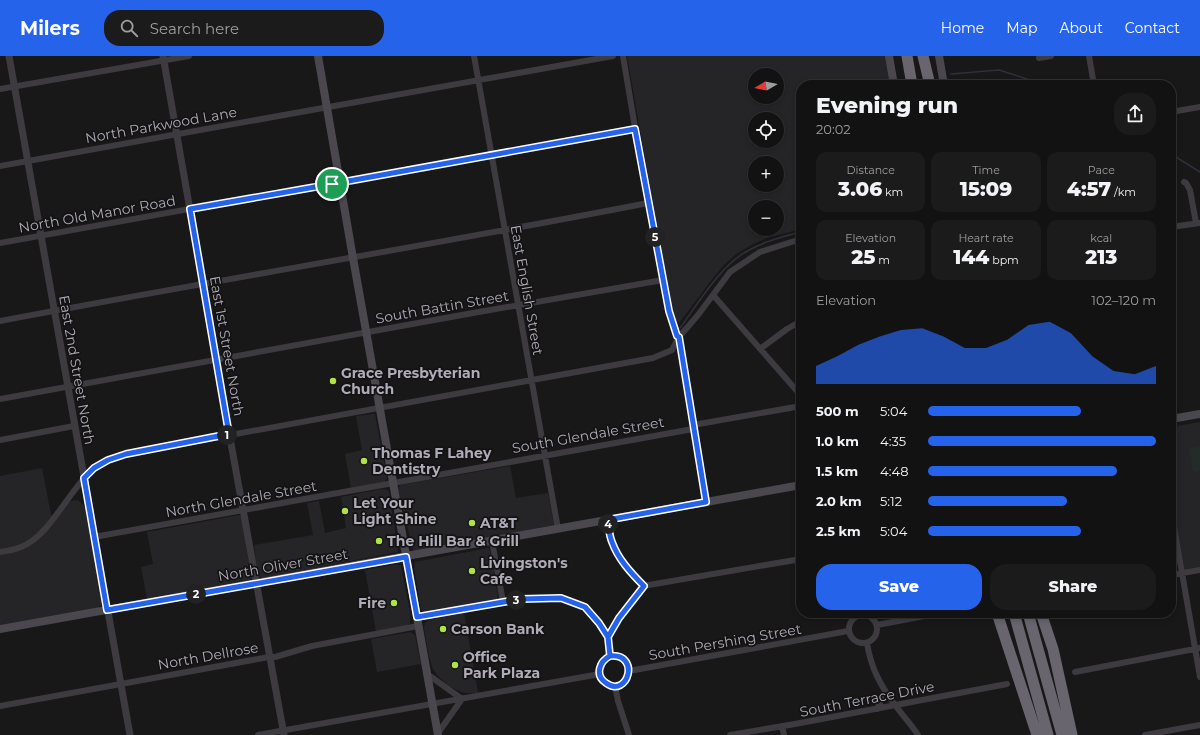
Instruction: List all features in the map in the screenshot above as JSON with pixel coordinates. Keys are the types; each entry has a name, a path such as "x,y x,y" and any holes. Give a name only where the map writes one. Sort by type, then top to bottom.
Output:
{"highway":[{"path":"901,56 904,80"},
{"path":"907,56 911,80"},
{"path":"922,56 925,80"},
{"path":"922,56 929,80"},
{"path":"999,618 1037,735"},
{"path":"1015,618 1048,735"},
{"path":"1029,618 1062,735"},
{"path":"1043,618 1053,649 1072,735"}],"main road":[{"path":"318,56 379,408 438,734"},
{"path":"889,56 893,80"},
{"path":"939,56 943,80"},
{"path":"1176,418 1200,414"},
{"name":"North Oliver Street","path":"0,629 406,557 796,485"}],"street":[{"name":"East 2nd Street North","path":"9,56 130,735"},
{"path":"0,89 164,58 189,56"},
{"name":"East English Street","path":"474,56 558,529"},
{"name":"North Parkwood Lane","path":"0,166 613,56"},
{"path":"623,56 648,203 669,311 677,336 679,337 706,502"},
{"path":"1039,58 1051,56"},
{"path":"1089,56 1093,80"},
{"name":"East 1st Street North","path":"164,58 229,434 283,733"},
{"path":"1176,111 1200,107"},
{"name":"North Old Manor Road","path":"0,243 635,129"},
{"path":"1176,226 1198,223 1190,190 1184,182"},
{"path":"0,321 504,231 648,203"},
{"path":"0,552 22,547 42,533 69,496 94,468 108,460 126,454 229,434 653,358 672,350 679,337 730,272 760,252 796,241"},
{"name":"South Battin Street","path":"0,399 663,280"},
{"path":"713,295 796,391"},
{"path":"760,349 796,324"},
{"name":"South Glendale Street","path":"393,484 796,407"},
{"path":"0,440 74,426"},
{"name":"North Glendale Street","path":"94,537 393,484"},
{"path":"607,520 612,542 618,556 644,586"},
{"path":"1176,538 1198,649 1200,677"},
{"path":"492,541 503,602"},
{"path":"608,637 619,618 644,586 796,560"},
{"path":"1176,574 1200,570"},
{"path":"417,617 521,599 561,598 585,607 599,623 608,637 610,656"},
{"path":"855,618 850,623 848,631 857,642 867,643 875,638 877,633 877,625 872,618"},
{"path":"877,625 914,618"},
{"name":"North Dellrose","path":"0,706 275,657 312,646 418,626"},
{"name":"South Pershing Street","path":"629,671 848,631"},
{"path":"867,643 870,660 885,692 895,706 910,722 918,735"},
{"path":"1074,672 1198,649"},
{"path":"610,656 619,657 624,659 627,663 629,671 624,682 615,686 604,683 600,674 600,667 602,662 610,656"},
{"path":"427,674 462,699"},
{"path":"258,735 283,733 600,674"},
{"name":"South Terrace Drive","path":"730,735 895,706 1007,684"},
{"path":"615,686 618,701 629,735"},
{"path":"877,709 885,692"},
{"path":"438,734 462,699"},
{"path":"1145,735 1200,725"},
{"path":"782,726 784,735"},
{"path":"626,728 633,735"}],"shaded area":[{"path":"627,56 886,56 890,80 796,80 796,230 784,234 784,200 748,200 748,236 775,236 753,244 736,254 722,267 679,323 674,317 672,309"},
{"path":"375,414 387,477 384,482 351,488 345,454 362,450 356,416"},
{"path":"1200,422 1200,567 1188,570 1185,569 1184,566 1176,522 1176,426"},
{"path":"1200,446 1200,471 1193,472 1189,448"},
{"path":"510,466 516,498 548,493 553,526 413,550 398,490 400,485"},
{"path":"42,468 54,522 71,501 78,500 85,507 102,604 98,608 0,625 0,476"},
{"path":"381,489 388,490 389,492 398,550 397,552 262,578 258,576 254,545 313,535 307,503 319,501 325,533 346,528 341,497"},
{"path":"239,515 241,516 252,575 251,579 247,581 147,599 141,567 153,564 147,532"},
{"path":"488,548 490,551 498,596 497,599 426,612 421,610 414,567 415,562"},
{"path":"397,564 401,566 410,612 410,623 407,626 376,632 365,570"},
{"path":"464,612 478,693 461,692 449,686 438,676 433,669 429,657 424,629 425,623 430,620"},
{"path":"411,632 415,635 421,664 377,672 371,639"}],"waterway":[{"path":"951,74 999,70 1030,80"},
{"path":"1176,157 1200,172"},
{"path":"680,328 709,287 735,259 751,249 765,243 796,233"}],"place":[{"name":"Grace Presbyterian Church","path":"333,381"},
{"name":"Thomas F Lahey Dentistry","path":"364,461"},
{"name":"Let Your Light Shine","path":"345,511"},
{"name":"AT&T","path":"472,523"},
{"name":"The Hill Bar & Grill","path":"379,541"},
{"name":"Livingston's Cafe","path":"472,571"},
{"name":"Fire","path":"394,603"},
{"name":"Carson Bank","path":"443,629"},
{"name":"Office Park Plaza","path":"455,665"}],"route":[{"path":"332,184 190,209 229,434 126,454 108,460 94,468 84,478 107,610 406,557 417,617 521,599 561,598 585,607 599,623 608,637 610,656 624,659 627,663 629,671 628,677 624,682 615,686 604,683 601,679 600,667 602,662 610,656 608,637 619,618 644,586 618,556 612,542 607,520 706,502 679,337 677,336 669,311 635,129 332,184"}]}
